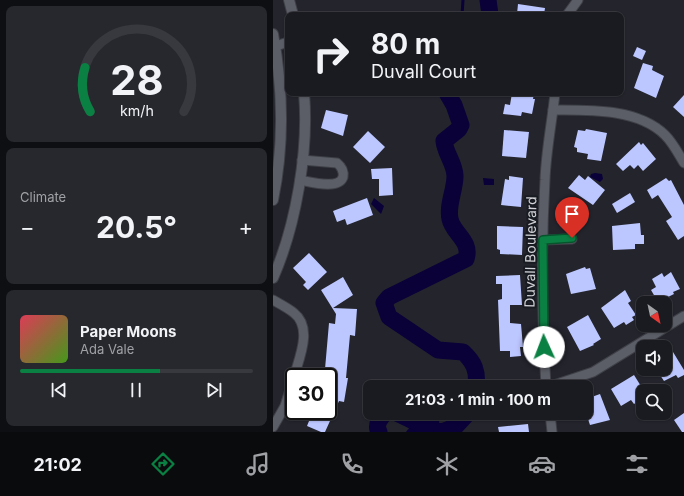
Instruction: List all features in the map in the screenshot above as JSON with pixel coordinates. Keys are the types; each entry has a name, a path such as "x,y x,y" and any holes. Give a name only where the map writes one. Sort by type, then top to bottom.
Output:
{"main road":[{"path":"289,0 292,12"},
{"path":"273,34 279,85 280,134 273,198"},
{"path":"273,278 286,241 300,180 304,96"}],"street":[{"path":"569,12 578,0"},
{"path":"274,46 285,43"},
{"name":"Duvall Boulevard","path":"546,380 543,334 543,240 545,180 555,96"},
{"path":"553,110 597,110 637,118 652,125 664,134 684,163"},
{"path":"300,180 335,185 340,182 343,176 342,169 337,163 302,160"},
{"path":"543,240 572,238"},
{"path":"273,300 295,313 303,328 304,340 296,368"},
{"path":"568,380 593,372 684,316"},
{"path":"273,427 285,406"},
{"path":"551,420 553,432"}],"shaded area":[{"path":"591,174 602,174 603,179 600,182 590,177"},
{"path":"483,178 494,179 494,185 484,185"},
{"path":"374,198 384,206 381,214 371,204"},
{"path":"415,420 440,420 437,432 406,432"}],"building":[{"path":"518,4 545,8 544,12 517,12"},
{"path":"637,47 646,51 642,60 633,56"},
{"path":"643,63 653,66 652,70 664,76 656,98 634,88"},
{"path":"684,95 684,117 673,107"},
{"path":"512,96 534,96 533,99 535,99 532,114 522,112 521,116 503,114 505,104 510,105"},
{"path":"326,110 348,115 343,136 321,128"},
{"path":"586,129 607,133 601,161 587,159 588,154 577,152 577,148 574,147 578,130 585,131"},
{"path":"504,130 529,132 526,158 502,156"},
{"path":"368,131 385,147 370,163 353,147"},
{"path":"639,142 641,145 643,143 656,159 643,171 638,165 634,169 630,165 623,171 616,164"},
{"path":"392,168 393,195 379,196 379,179 372,179 371,169"},
{"path":"579,175 585,180 588,176 605,190 593,205 568,188"},
{"path":"509,176 523,178 521,207 501,205 505,179 509,180"},
{"path":"666,178 669,181 671,180 684,205 684,236 678,240 666,221 672,217 658,195 652,199 647,190"},
{"path":"630,193 635,202 617,213 612,204"},
{"path":"367,198 373,215 347,225 345,219 337,222 333,211"},
{"path":"640,223 641,235 644,235 644,244 635,244 635,249 613,250 612,226"},
{"path":"497,226 523,227 522,255 500,254 500,250 497,249"},
{"path":"309,253 327,272 308,290 303,285 306,282 293,268"},
{"path":"585,267 586,269 590,268 596,289 571,294 566,274"},
{"path":"671,272 680,289 673,292 674,294 670,296 654,296 651,290 656,287 652,279 662,273 664,277"},
{"path":"520,275 522,305 510,305 510,323 521,324 523,347 520,347 521,356 510,357 510,351 500,351 498,300 502,299 502,284 496,284 496,276"},
{"path":"343,277 353,295 333,308 357,309 355,336 350,335 346,378 348,378 344,402 339,401 337,405 337,368 325,368 329,323 335,324 336,314 321,290"},
{"path":"625,290 631,301 628,303 636,315 632,317 634,320 626,325 624,322 614,328 601,308"},
{"path":"588,315 601,339 593,344 594,345 580,351 567,327"},
{"path":"672,353 684,370 684,375 678,378 676,375 664,381 661,376 672,376"},
{"path":"634,375 640,384 636,384 636,403 634,404 631,400 621,406 611,389"},
{"path":"600,394 610,420 590,425 588,420 593,420 593,396"},
{"path":"684,413 684,432 682,432 674,420"},
{"path":"309,420 330,420 325,432 321,432 307,426"},
{"path":"528,424 529,432 499,432 498,427"}],"waterway":[{"path":"462,12 463,0"},
{"path":"488,0 490,12"},
{"path":"449,96 454,105 461,125 459,129 444,141 455,172 449,214 452,224 466,247 466,259 389,297 384,303 389,317 438,350 463,352 470,359 474,367 476,372 476,380"},
{"path":"379,432 378,427 380,420"},
{"path":"411,420 441,432"},
{"path":"442,432 455,427 462,420"}],"route":[{"path":"544,347 543,240 572,238"}]}
